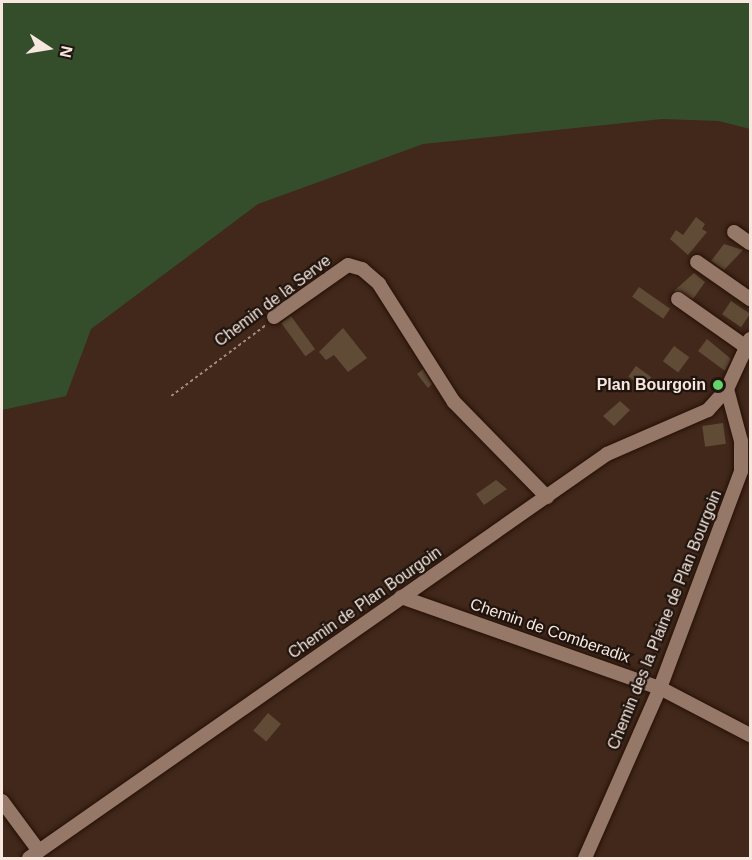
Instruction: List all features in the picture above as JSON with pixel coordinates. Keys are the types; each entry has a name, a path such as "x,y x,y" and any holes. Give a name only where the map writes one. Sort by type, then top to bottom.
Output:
{"street":[{"path":"734,232 750,243"},
{"path":"697,262 750,299"},
{"name":"Chemin de la Serve","path":"274,317 348,265 362,269 379,284 454,402 547,497"},
{"path":"678,299 748,343"},
{"name":"Chemin de Plan Bourgoin","path":"34,855 607,454 708,410 744,370 748,343"},
{"name":"Chemin des la Plaine de Plan Bourgoin","path":"585,858 660,688 741,471 741,441 727,389"},
{"name":"Chemin de Comberadix","path":"401,597 660,688 750,735"},
{"path":"2,801 34,855"}],"path":[{"name":"Chemin de la Serve","path":"171,396 274,317"}],"green space":[{"path":"2,2 750,2 750,129 719,121 662,119 423,144 258,204 91,329 66,396 2,410"}],"building":[{"path":"696,217 705,224 702,229 707,232 688,255 670,239 676,230 683,235"},
{"path":"724,244 743,250 724,270 711,261"},
{"path":"694,273 705,282 693,299 674,291"},
{"path":"639,287 670,309 663,319 632,297"},
{"path":"731,301 750,314 741,327 722,314"},
{"path":"291,316 315,349 305,356 281,323"},
{"path":"343,328 367,358 348,372 334,355 326,360 319,352"},
{"path":"707,339 731,359 725,371 698,351"},
{"path":"674,346 689,357 678,373 663,361"},
{"path":"636,366 651,377 644,388 628,377"},
{"path":"423,369 432,384 428,388 417,374"},
{"path":"620,401 630,410 614,426 603,416"},
{"path":"723,423 726,444 705,447 702,426"},
{"path":"496,480 507,489 484,505 476,494"},
{"path":"268,713 281,724 266,742 253,731"}],"place":[{"name":"Plan Bourgoin","path":"718,385"}]}
